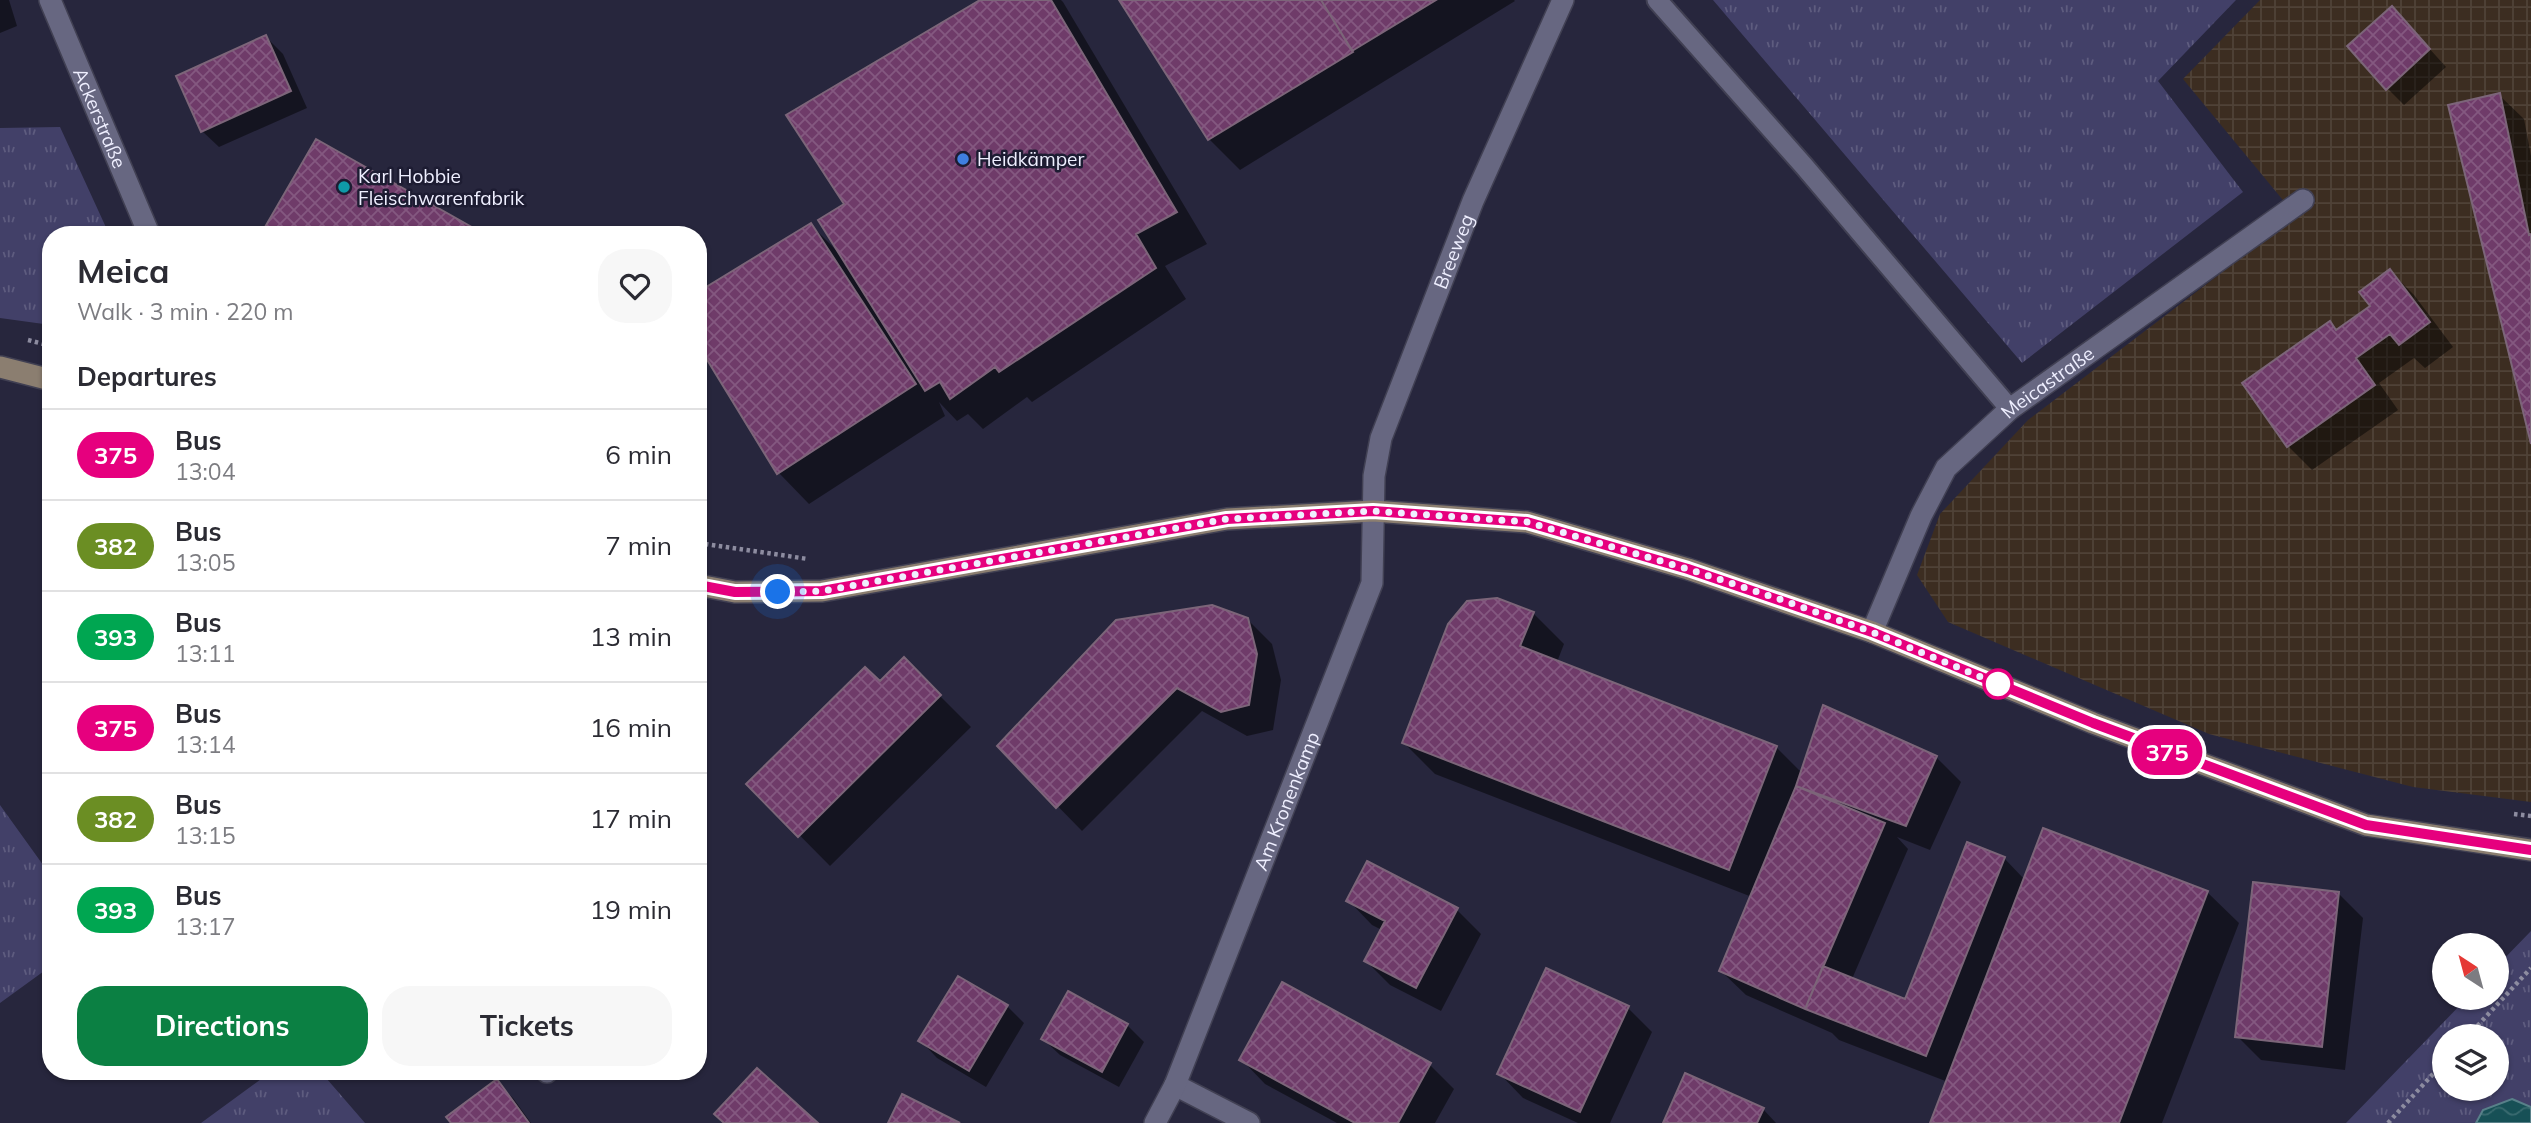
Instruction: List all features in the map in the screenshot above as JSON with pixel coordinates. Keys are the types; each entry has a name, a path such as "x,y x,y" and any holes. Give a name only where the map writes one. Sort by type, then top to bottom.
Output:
{"street":[{"name":"Ackerstraße","path":"50,0 146,226"},
{"name":"Breeweg","path":"1373,511 1374,476 1381,438 1473,201 1563,0"},
{"name":"Meicastraße","path":"1872,632 1921,516 1947,468 2010,409 2303,201"},
{"path":"0,367 42,378"},
{"path":"707,587 735,592 822,591 1227,519 1373,511 1527,522 1688,569 1872,632 2093,723 2366,825 2531,849"},
{"name":"Am Kronenkamp","path":"1155,1123 1175,1085 1372,583 1373,511"},
{"path":"1175,1085 1249,1123"}],"lane":[{"path":"1657,0 1804,166 2010,409"}],"path":[{"path":"707,544 809,559"},
{"path":"2503,813 2531,816"},
{"path":"2479,1024 2531,968"},
{"path":"2388,1123 2432,1075"}],"shaded area":[{"path":"2260,0 2531,0 2531,802 2413,787 2209,734 1948,622 1917,575 1940,514 2028,420 2296,216 2183,79"}],"green space":[{"path":"1713,0 2236,0 2158,81 2243,192 2022,363"},
{"path":"60,127 105,226 42,226 42,324 0,318 0,128"},
{"path":"0,805 42,863 42,973 0,1003"},
{"path":"2531,931 2531,1123 2346,1123 2432,1034 2432,1101 2509,1101 2509,1024 2442,1024 2455,1010 2510,1010 2510,953"},
{"path":"260,1080 328,1080 365,1123 201,1123"}],"water":[{"path":"2509,1100 2531,1107 2531,1123 2476,1123 2483,1110"}],"building":[{"path":"980,0 1051,0 1177,212 1136,234 1156,268 999,372 995,367 950,399 940,382 925,391 818,220 844,204 786,115"},
{"path":"1119,0 1321,0 1353,52 1208,140"},
{"path":"1321,0 1436,0 1352,51"},
{"path":"2392,6 2430,49 2386,90 2347,46"},
{"path":"266,35 291,91 201,132 176,76"},
{"path":"2500,93 2529,235 2531,234 2531,444 2448,105"},
{"name":"Karl Hobbie Fleischwarenfabrik","path":"316,139 470,226 266,226"},
{"path":"811,223 916,384 777,474 707,360 707,287"},
{"path":"2390,269 2430,322 2399,345 2390,334 2356,358 2375,385 2287,447 2242,383 2330,321 2336,330 2370,306 2359,292"},
{"path":"1497,598 1534,612 1520,646 1777,746 1729,870 1402,743 1448,624 1467,601"},
{"path":"1212,605 1248,618 1257,654 1249,705 1221,712 1177,688 1056,808 997,746 1116,620"},
{"path":"904,657 941,695 798,837 746,784 865,667 880,681"},
{"path":"1823,705 1937,756 1906,826 1796,786"},
{"path":"1796,786 1885,823 1805,1009 1719,971"},
{"path":"2043,828 2208,891 2119,1123 1930,1123"},
{"path":"1967,842 2005,857 1926,1056 1805,1009 1823,966 1905,999"},
{"path":"1367,861 1458,908 1416,988 1364,961 1385,921 1346,901"},
{"path":"2253,882 2339,892 2322,1047 2235,1037"},
{"path":"1546,968 1629,1006 1580,1112 1497,1074"},
{"path":"958,976 1008,1005 969,1071 918,1041"},
{"path":"1282,982 1431,1063 1398,1123 1355,1123 1239,1060"},
{"path":"1068,991 1128,1024 1102,1072 1041,1039"},
{"path":"757,1068 818,1123 724,1123 714,1114"},
{"path":"1685,1073 1764,1108 1757,1123 1663,1123"},
{"path":"498,1080 529,1123 451,1123 446,1117"},
{"path":"902,1094 960,1123 888,1123"}],"bus line":[{"name":"375","path":"707,587 735,592 822,591 1227,519 1373,511 1527,522 1688,569 1872,632 2093,723 2366,825 2531,850"}],"place":[{"name":"Heidkämper","path":"963,159"},
{"name":"Karl Hobbie Fleischwarenfabrik","path":"344,187"}],"route":[{"path":"778,592 822,591 1227,519 1373,511 1527,522 1688,569 1785,601 1872,632 1998,684"}]}
